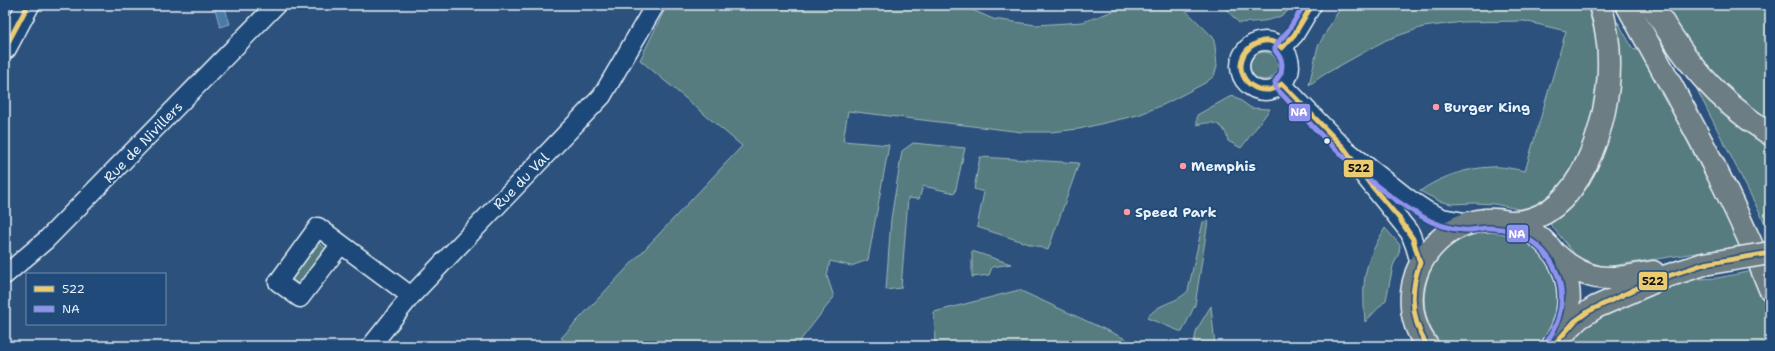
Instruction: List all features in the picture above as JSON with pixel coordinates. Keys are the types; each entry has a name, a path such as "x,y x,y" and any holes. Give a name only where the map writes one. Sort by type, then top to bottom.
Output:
{"main road":[{"path":"1427,346 1416,326 1412,305 1413,284 1420,263 1430,248 1443,236 1470,223 1488,220 1506,222 1531,220 1546,213 1565,198 1582,171 1599,130 1607,96 1610,62 1609,48 1600,5"},
{"path":"1627,5 1717,173 1751,243 1770,289"},
{"path":"1640,5 1730,171 1770,256"},
{"path":"1652,5 1681,50 1706,82 1735,110 1770,134"},
{"path":"1506,222 1524,228 1534,234 1576,270 1586,275 1605,279 1628,277 1770,253"},
{"path":"1552,250 1564,272 1569,296 1566,321 1554,344"},
{"path":"1554,344 1579,318 1596,306 1667,276 1704,264"}],"street":[{"path":"5,17 12,5"},
{"path":"5,47 28,5"},
{"name":"Rue de Nivillers","path":"5,275 46,240 276,5"},
{"name":"Rue du Val","path":"371,346 411,296 602,96 656,5"},
{"path":"1282,48 1294,35 1312,5"},
{"path":"1270,41 1282,48 1288,57 1289,68 1288,75 1282,84 1269,90 1254,88 1244,78 1240,65 1244,51 1256,43 1270,41"},
{"path":"1282,84 1344,148 1398,191 1427,211 1442,218 1470,223"},
{"path":"1344,148 1405,226 1413,239 1420,263"},
{"path":"341,244 411,296"}],"green space":[{"path":"667,5 961,5 993,19 1036,25 1083,22 1130,5 1180,5 1213,37 1217,66 1214,76 1205,83 1163,105 1138,115 1079,129 1051,132 1022,132 848,111 843,141 889,145 868,260 851,266 830,261 827,276 834,297 796,346 570,346 561,338 742,146 640,60"},
{"path":"1222,5 1293,5 1288,11 1276,18 1239,23"},
{"path":"1342,5 1587,5 1596,38 1600,64 1594,117 1581,149 1566,177 1553,196 1541,204 1523,210 1494,204 1451,204 1439,201 1420,191 1436,181 1472,169 1499,167 1525,171 1566,31 1524,21 1463,22 1423,27 1386,40 1325,74 1309,85 1318,46"},
{"path":"1665,5 1770,5 1770,123 1728,94 1694,51"},
{"path":"1618,22 1633,49 1640,51 1742,246 1604,267 1577,257 1550,224 1570,208 1591,180 1603,152 1611,23"},
{"path":"1264,52 1274,56 1278,66 1274,76 1264,80 1254,76 1250,66 1254,56"},
{"path":"1690,76 1770,142 1770,233"},
{"path":"1233,95 1251,108 1270,109 1241,148 1228,141 1224,130 1217,124 1208,123 1197,125 1197,115"},
{"path":"913,143 965,148 955,193 923,186 919,199 908,198 901,288 886,290 891,219 902,151"},
{"path":"980,157 1079,163 1048,250 977,227 984,192 974,189"},
{"path":"1208,221 1195,305 1182,332 1147,318 1157,309 1178,299 1188,291 1203,222"},
{"path":"1385,228 1400,245 1399,253 1393,266 1386,300 1365,322 1364,283 1368,263"},
{"path":"1487,232 1507,235 1526,242 1538,252 1547,263 1553,277 1557,306 1554,320 1548,334 1538,346 1444,346 1435,335 1428,322 1424,295 1432,268 1440,256 1454,243 1477,234"},
{"path":"316,240 327,250 301,286 289,277"},
{"path":"972,251 1011,264 992,267 989,275 972,277"},
{"path":"1753,271 1770,318 1770,346 1571,346 1582,324 1681,280 1717,278"},
{"path":"1019,290 1141,346 935,346 934,312"},
{"path":"1211,306 1215,346 1207,346 1194,342 1197,329"}],"water":[{"path":"224,5 230,24 220,27 215,9"}],"transit line":[{"name":"522","path":"5,48 28,5"},
{"name":"NA","path":"1304,5 1288,31 1275,46 1275,50 1281,59 1282,65 1281,73 1275,82 1276,88 1344,158 1381,189 1421,216 1437,224 1453,229 1468,230 1491,228 1513,232 1523,236 1541,249 1554,266 1558,276 1561,294 1558,319 1547,342"},
{"name":"522","path":"1282,48 1294,35 1312,5"},
{"name":"522","path":"1282,48 1270,41 1257,43 1248,49 1243,56 1241,64 1245,79 1251,85 1259,89 1270,90 1282,84"},
{"name":"522","path":"1282,84 1344,148 1370,184 1399,218 1413,239 1420,263"},
{"name":"522","path":"1553,346 1575,321 1589,311 1650,282 1704,264 1770,253"},
{"name":"522","path":"1420,263 1414,284 1413,305 1418,326 1427,346"}],"place":[{"name":"Burger King","path":"1436,107"},
{"name":"Memphis","path":"1183,166"},
{"name":"Speed Park","path":"1127,212"}]}
